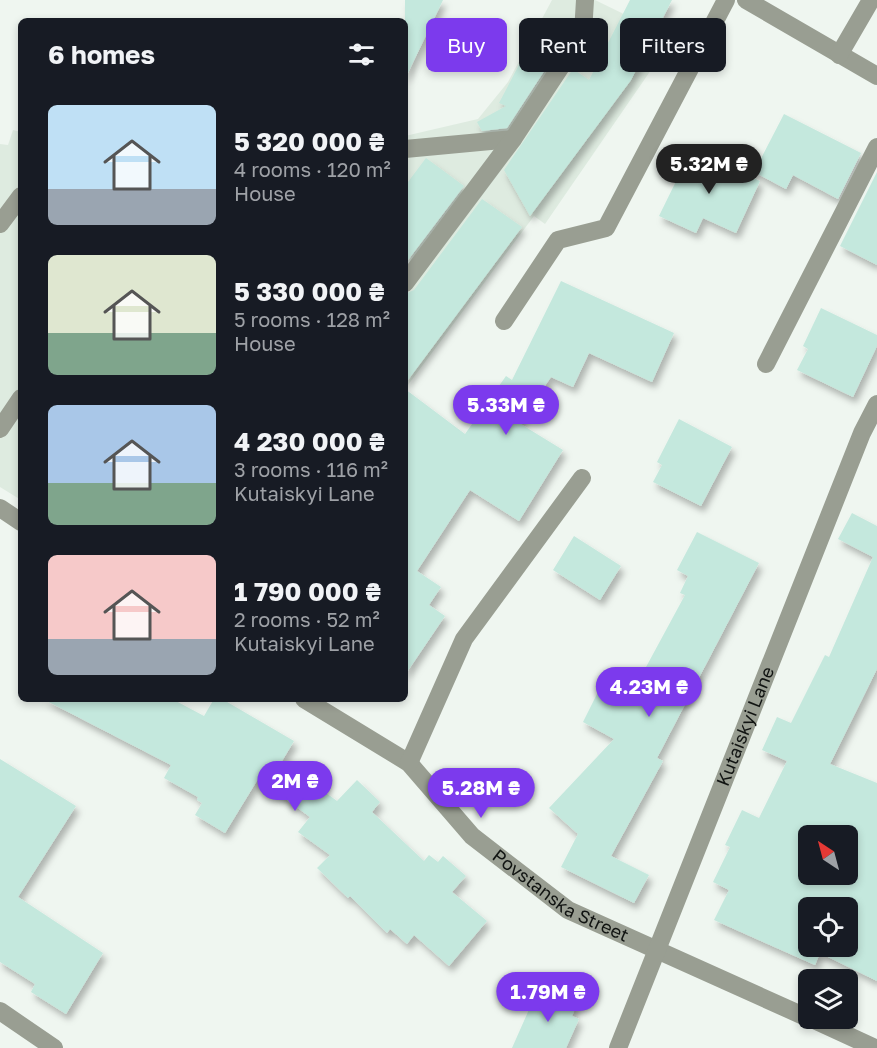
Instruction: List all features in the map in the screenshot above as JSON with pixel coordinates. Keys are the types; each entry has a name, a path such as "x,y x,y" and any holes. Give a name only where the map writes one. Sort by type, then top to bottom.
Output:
{"street":[{"path":"408,279 513,139 583,33 585,0"},
{"path":"504,321 558,240 606,228 726,0"},
{"path":"746,0 877,76"},
{"path":"839,54 871,0"},
{"path":"408,149 513,139"},
{"path":"766,364 877,147"},
{"path":"0,224 18,200"},
{"path":"0,429 18,402"},
{"name":"Kutaiskyi Lane","path":"618,1048 862,433 877,404"},
{"path":"409,763 464,639 582,478"},
{"path":"0,508 18,520"},
{"name":"Povstanska Street","path":"309,702 409,763 472,836 568,910 798,1013"},
{"path":"0,1011 54,1048"},
{"name":"Povstanska Street","path":"833,1029 875,1048"}],"shaded area":[{"path":"552,0 595,0 632,18 620,18 620,72 650,72 545,224 534,216 408,385 408,135 478,119 508,82 519,62 519,72 608,72 608,18 542,18"},
{"path":"13,130 18,131 18,498 0,487 0,144 8,145"}],"building":[{"path":"405,0 443,0 434,18 426,18 426,35 408,73 408,18 405,18"},
{"path":"630,0 672,0 663,18 621,18"},
{"path":"620,20 620,72 635,72 530,216 504,170 571,72 577,72 589,80 593,72 608,72 608,43"},
{"path":"519,65 519,72 544,72 507,128 482,131 477,122 506,106 499,103"},
{"path":"784,114 861,153 838,199 793,175 786,189 754,172"},
{"path":"697,152 760,181 736,233 703,218 696,233 659,216 685,163 691,165"},
{"path":"426,158 464,186 408,260 408,182"},
{"path":"877,172 877,265 840,246"},
{"path":"482,199 522,227 408,380 408,293 414,290"},
{"path":"561,281 674,333 652,382 589,353 573,387 551,377 519,423 563,450 519,521 470,490 417,571 441,587 429,605 445,616 408,671 408,391 465,434 506,376 512,380"},
{"path":"821,308 877,335 877,346 853,397 797,370 808,349 803,346"},
{"path":"679,419 732,447 701,506 653,482 662,465 657,462"},
{"path":"852,513 877,526 877,669 830,764 877,783 877,981 858,972 858,969 853,969 828,957 858,957 858,897 798,897 798,957 818,957 815,965 714,920 729,890 713,882 730,847 725,845 742,810 759,818 787,761 762,750 777,717 791,723 825,655 829,657 873,557 838,539"},
{"path":"697,532 759,563 657,758 663,761 611,856 649,875 634,903 561,867 578,834 549,808 614,739 583,722 599,690 626,704 685,595 680,593 688,576 677,570"},
{"path":"574,536 621,566 600,600 553,570"},
{"path":"49,702 178,702 204,716 212,702 227,702 294,741 282,761 337,801 357,780 380,802 372,812 424,861 429,855 438,862 443,856 466,876 452,892 487,921 449,966 414,935 407,944 390,929 387,933 350,896 348,898 317,868 330,855 298,832 310,817 258,779 225,833 195,815 202,803 197,800 198,797 164,778 171,765"},
{"path":"0,759 76,806 18,897 103,953 66,1014 31,992 35,984 0,962"},
{"path":"539,987 577,1004 572,1016 579,1019 566,1048 512,1048"}]}
